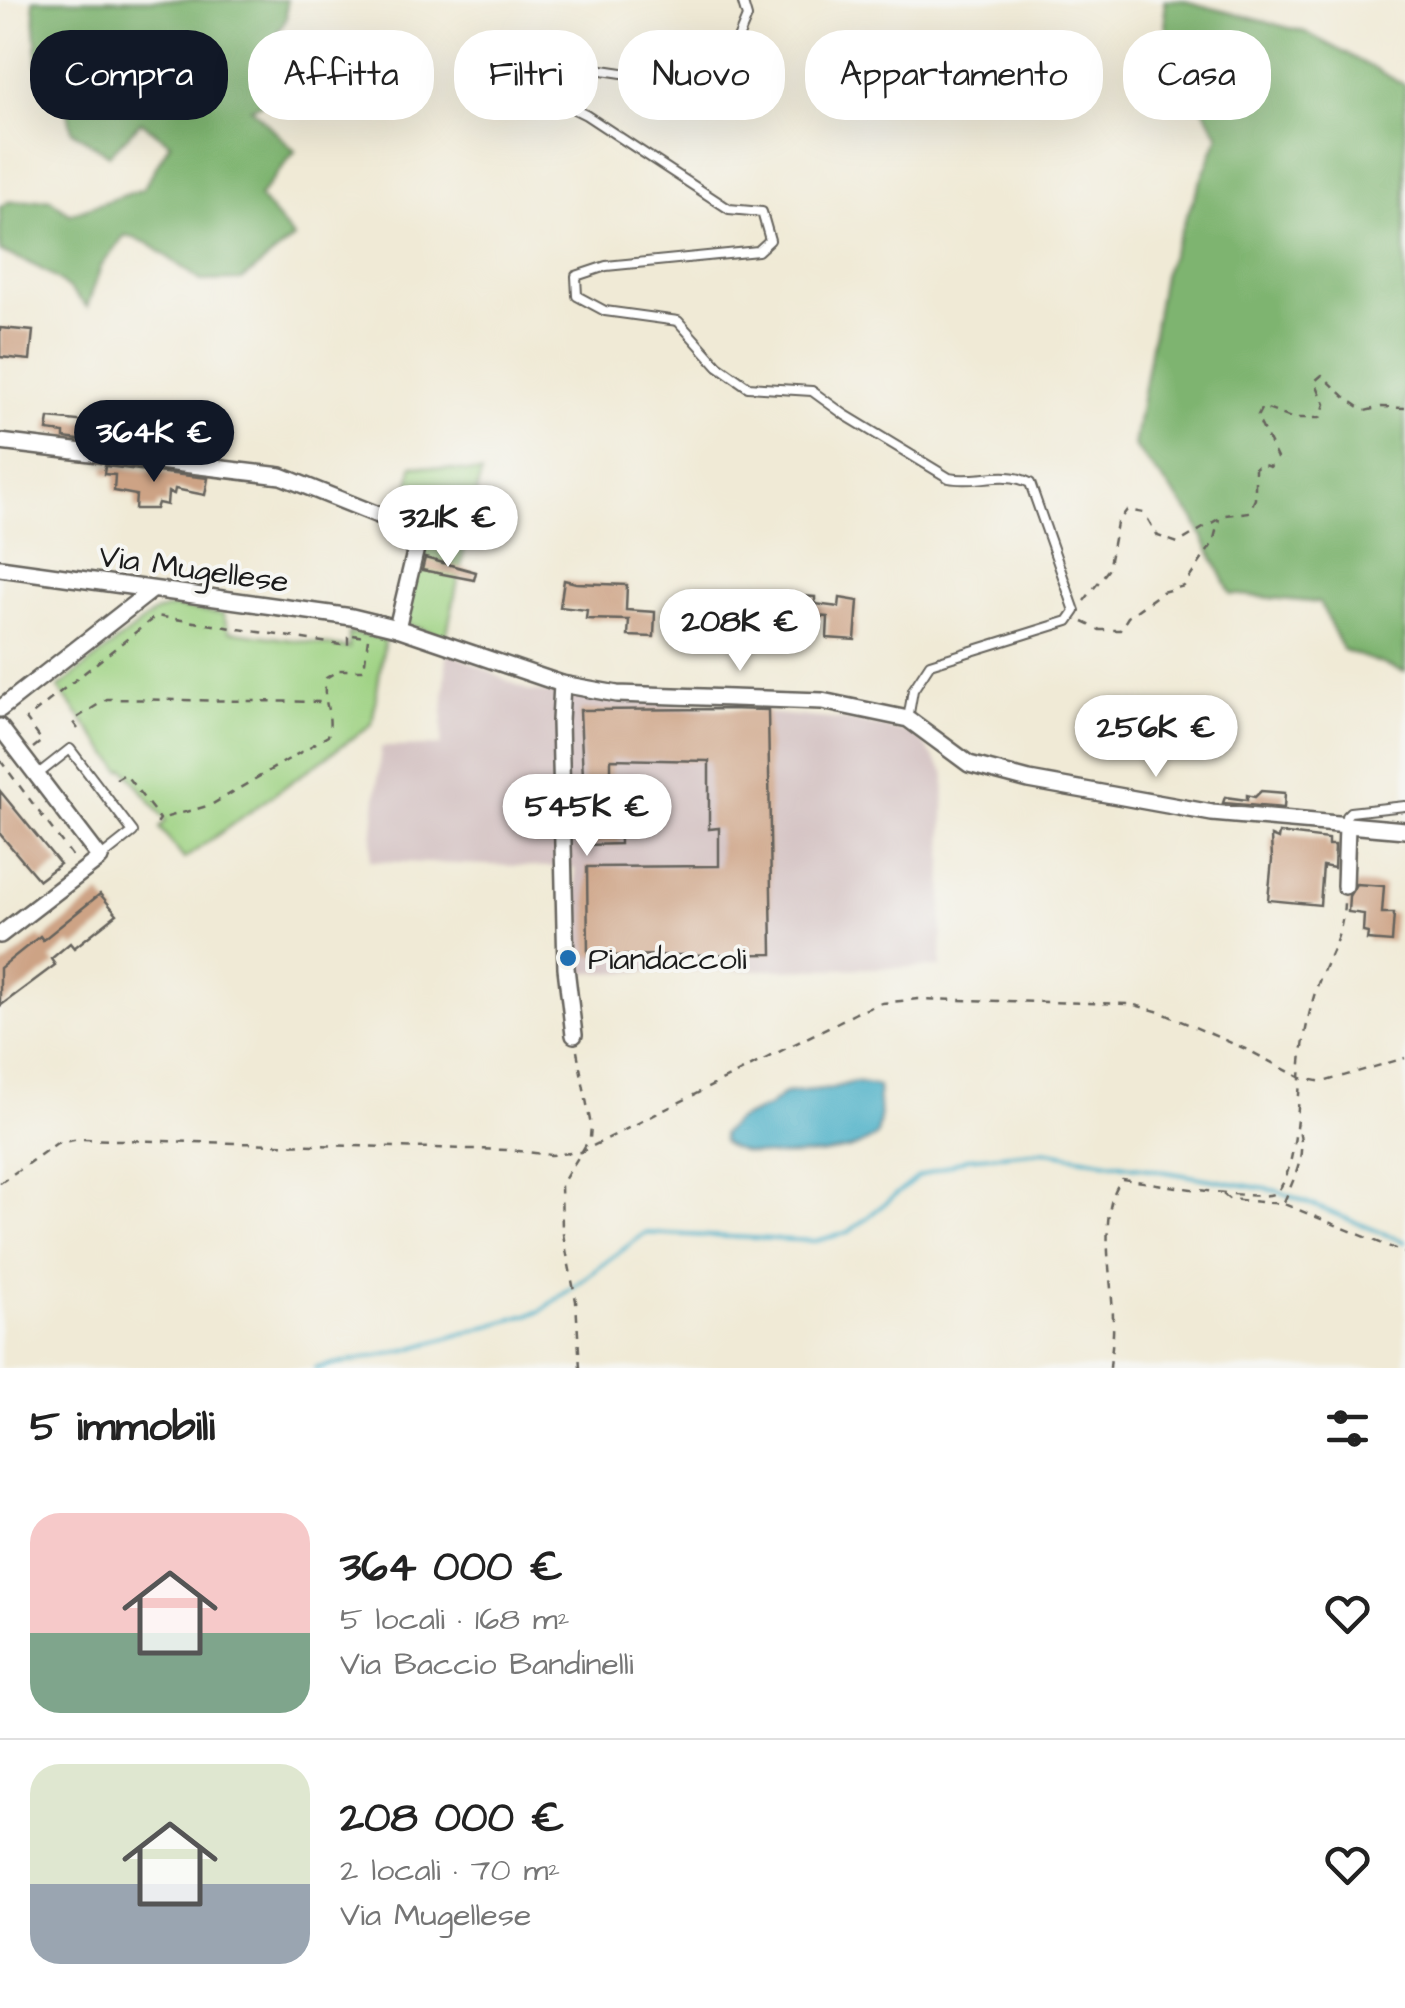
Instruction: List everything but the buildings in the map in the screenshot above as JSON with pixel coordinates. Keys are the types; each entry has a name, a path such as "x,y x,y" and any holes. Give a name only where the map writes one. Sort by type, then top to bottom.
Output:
{"street":[{"path":"0,442 281,476 408,527 417,544 397,628"},
{"name":"Via Mugellese","path":"0,568 352,617 397,628 562,684 617,694 822,701 908,718"},
{"path":"0,709 152,590"},
{"path":"562,684 566,968 574,1035"},
{"path":"908,718 969,764 1029,780 1212,813 1405,830"},
{"path":"0,727 100,858 0,935"},
{"path":"1345,886 1346,826"}],"lane":[{"path":"742,0 747,17 738,41 702,66 674,74 622,73 562,64 544,75 550,97 586,114 729,209 762,212 770,240 758,250 606,266 576,276 577,296 605,311 678,321 718,366 748,387 812,391 950,478 1000,475 1025,480 1032,488 1074,612 1068,622 930,664 914,690 908,718"},
{"path":"36,774 70,749 134,832 100,858"},
{"path":"1346,826 1350,812 1405,806"}],"path":[{"path":"1219,518 1214,543 1188,582 1177,590 1162,592 1128,617 1120,630 1100,630 1074,612 1108,570 1117,523 1124,512 1138,510 1148,517 1158,536 1178,542 1219,518 1249,512 1256,499 1256,468 1260,464 1270,467 1276,461 1276,453 1257,416 1262,407 1292,418 1320,418 1326,404 1314,380 1322,374 1366,411 1405,408"},
{"path":"32,749 42,741 26,720 156,616 348,646 348,634 368,638 364,670 339,670 326,678 325,702 332,719 328,736 212,804 160,819 154,828"},
{"path":"78,729 72,721 107,699 325,702"},
{"path":"0,760 76,861"},
{"path":"116,779 125,774 160,819"},
{"path":"1110,1368 1114,1322 1108,1234 1113,1190 1122,1179 1270,1196 1278,1192 1288,1173 1314,993 1341,937 1345,886"},
{"path":"0,1183 56,1143 80,1139 510,1150 551,1155 581,1152 856,1013 882,1003 918,999 1132,1004 1232,1043 1301,1078 1322,1082 1405,1058"},
{"path":"574,1035 590,1138 561,1184 562,1229 576,1302 580,1368"},
{"path":"1284,1203 1298,1172 1302,1138 1296,1123"},
{"path":"1222,1192 1229,1200 1284,1203 1405,1253"}],"shaded area":[{"path":"447,651 529,691 853,721 916,734 945,773 941,967 579,973 575,868 370,861 381,747 441,746"}],"green space":[{"path":"33,0 287,0 286,19 279,30 248,30 248,120 263,120 295,151 259,197 294,238 242,280 201,281 148,243 125,235 101,266 87,307 48,273 0,251 0,207 8,202 50,199 70,214 143,189 170,143 141,122 109,155 72,131 70,120 228,120 228,30 35,30"},
{"path":"1164,0 1181,0 1305,32 1405,85 1405,672 1343,650 1320,603 1231,594 1193,517 1134,446 1163,275 1219,135 1210,120 1271,120 1271,30 1166,30"},
{"path":"412,465 481,473 446,637 404,623 426,518 406,512"},
{"path":"173,607 223,614 229,631 349,648 349,633 385,638 372,724 184,859 160,828 166,821 58,688 155,612"}],"water":[{"path":"854,1082 878,1086 877,1136 859,1145 783,1155 747,1152 723,1142 722,1134 735,1121 769,1106 785,1093"}],"waterway":[{"path":"315,1368 399,1352 541,1311 645,1233 816,1241 849,1232 918,1177 968,1158 1043,1151 1278,1191 1405,1242"}],"place":[{"name":"Piandaccoli","path":"568,958"}]}
